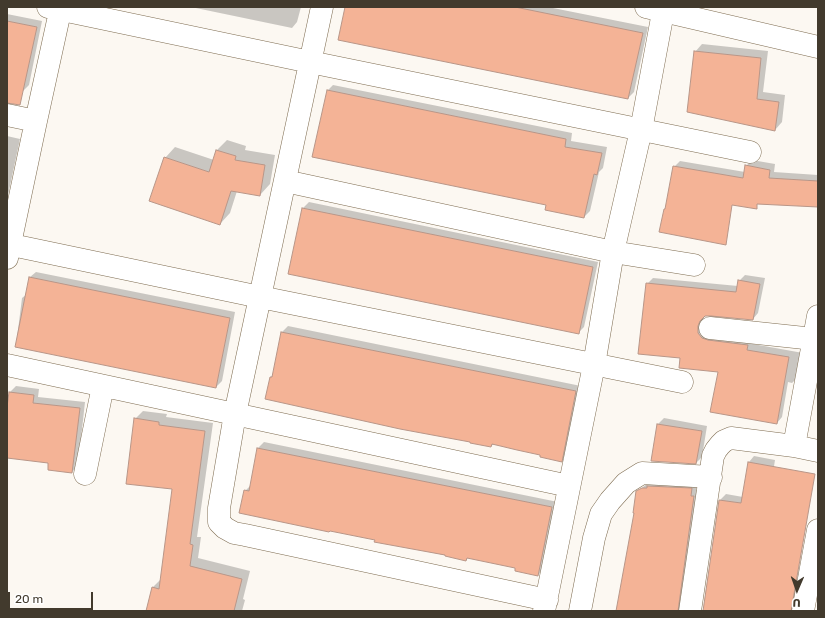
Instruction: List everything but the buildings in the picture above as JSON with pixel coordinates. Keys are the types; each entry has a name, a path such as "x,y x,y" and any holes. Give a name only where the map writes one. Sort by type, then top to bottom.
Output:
{"street":[{"path":"322,7 236,414 218,508 219,522 230,530 245,535 546,606 594,365 614,252 641,130 658,8 818,47"},
{"path":"682,382 260,297 8,249 36,121 57,8 310,62 750,152"},
{"path":"7,115 36,121"},
{"path":"285,181 614,252 694,265"},
{"path":"794,446 818,316"},
{"path":"710,328 814,339"},
{"path":"7,365 569,486"},
{"path":"85,474 103,386"},
{"path":"690,611 716,450 724,441 731,438 794,446 818,451"},
{"path":"580,611 594,538 602,514 610,501 626,483 642,473 711,477"},
{"path":"803,611 818,530"}]}
